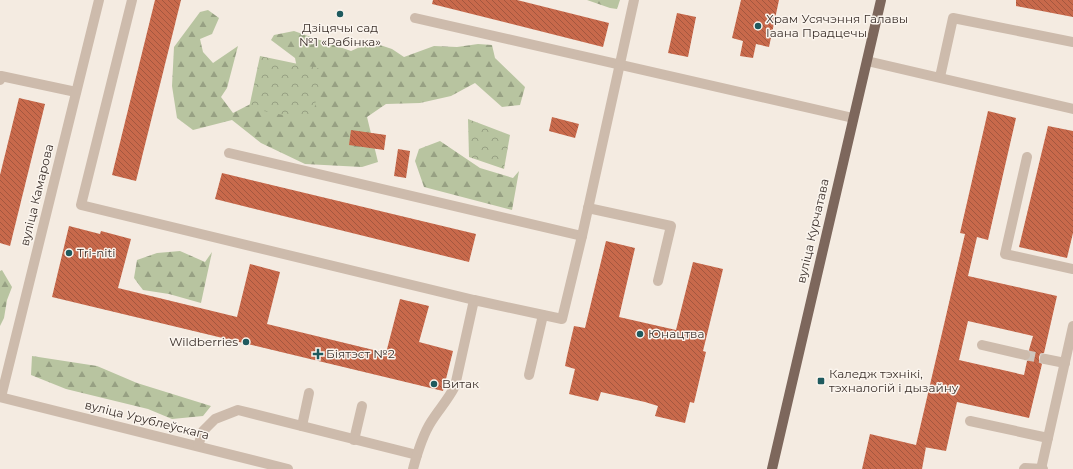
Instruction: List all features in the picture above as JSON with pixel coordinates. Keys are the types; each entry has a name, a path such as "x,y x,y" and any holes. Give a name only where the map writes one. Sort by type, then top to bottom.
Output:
{"main road":[{"name":"вуліца Курчатава","path":"772,469 881,0"}],"street":[{"name":"вуліца Камарова","path":"0,397 99,0"},
{"path":"132,0 81,205 474,300 562,319 582,236 634,0"},
{"path":"415,18 853,118"},
{"path":"940,77 953,18 1073,42"},
{"path":"867,61 1073,109"},
{"path":"0,77 76,92"},
{"path":"229,153 582,236"},
{"path":"1027,156 1005,254 1073,269"},
{"path":"588,208 671,226 658,281"},
{"path":"413,469 417,455 431,423 449,398 455,386 474,300"},
{"path":"529,375 543,314"},
{"path":"1024,469 1042,469 1073,326"},
{"path":"982,345 1025,355"},
{"path":"1045,359 1065,364"},
{"path":"302,426 309,393"},
{"name":"вуліца Урублеўскага","path":"0,397 288,469"},
{"path":"354,440 362,406"},
{"path":"198,446 202,431 215,419 238,410 417,455"},
{"path":"970,421 1048,438"}],"green space":[{"path":"587,0 620,0 617,9"},
{"path":"208,10 219,18 212,34 200,39 203,52 213,63 238,46 227,88 221,97 233,113 266,96 300,83 295,58 271,40 274,35 294,31 351,51 371,42 392,49 404,57 434,46 457,47 478,44 492,45 495,58 525,87 520,105 502,107 475,83 451,96 420,103 386,104 367,117 378,162 362,167 305,164 261,143 232,120 193,130 177,118 172,86 174,47 200,12"},
{"path":"260,56 322,69 312,121 249,108"},
{"path":"468,119 510,135 504,169 469,157"},
{"path":"440,141 480,168 513,178 519,171 512,210 424,187 415,161 419,149"},
{"path":"180,251 205,262 212,252 201,303 169,294 143,290 134,278 137,260 157,253"},
{"path":"2,270 12,287 7,300 4,318 0,326 0,271"},
{"path":"32,356 97,366 137,383 211,406 203,416 172,419 148,409 66,389 31,375"}],"building":[{"path":"155,0 181,0 136,181 112,175"},
{"path":"433,0 517,0 609,23 603,47 432,4"},
{"name":"Храм Усячэння Галавы Іаана Прадцечы","path":"741,0 779,0 769,47 756,44 753,58 740,56 743,41 732,38"},
{"path":"1016,0 1073,0 1073,17 1016,6"},
{"path":"677,13 696,17 688,57 668,53"},
{"path":"19,98 45,104 10,246 0,243 0,175"},
{"path":"988,111 1016,118 988,240 977,237 968,276 1057,296 1044,353 1040,354 1039,357 1039,361 1042,364 1029,418 957,402 946,451 926,447 922,469 862,469 870,434 916,445 965,234 960,233","holes":["968,321 1033,336 1029,350 1031,356 1027,361 1024,375 959,360"]},
{"path":"552,117 579,124 575,138 549,131"},
{"path":"1048,126 1073,131 1073,233 1067,258 1019,247"},
{"path":"351,130 386,135 384,150 349,145"},
{"path":"398,149 410,151 406,178 394,176"},
{"path":"222,173 476,234 469,262 215,199"},
{"path":"69,226 100,234 101,231 131,239 118,288 237,317 250,264 280,272 267,324 386,353 400,299 429,306 419,342 453,351 443,391 52,297"},
{"name":"Юнацтва","path":"606,241 635,248 619,317 676,330 693,262 723,269 703,351 706,352 694,403 690,402 685,423 655,416 658,406 645,402 601,392 598,401 569,394 575,369 565,366 574,326 585,328"}],"tunnel":[{"path":"1025,355 1045,359"}],"place":[{"name":"Дзіцячы сад №1 «Рабінка»","path":"340,14"},
{"name":"Храм Усячэння Галавы Іаана Прадцечы","path":"758,26"},
{"name":"Tri-niti","path":"69,253"},
{"name":"Юнацтва","path":"640,334"},
{"name":"Wildberries","path":"246,342"},
{"name":"Біятэст №2","path":"318,354"},
{"name":"Каледж тэхнікі, тэхналогій і дызайну","path":"821,381"},
{"name":"Витак","path":"434,384"}]}
